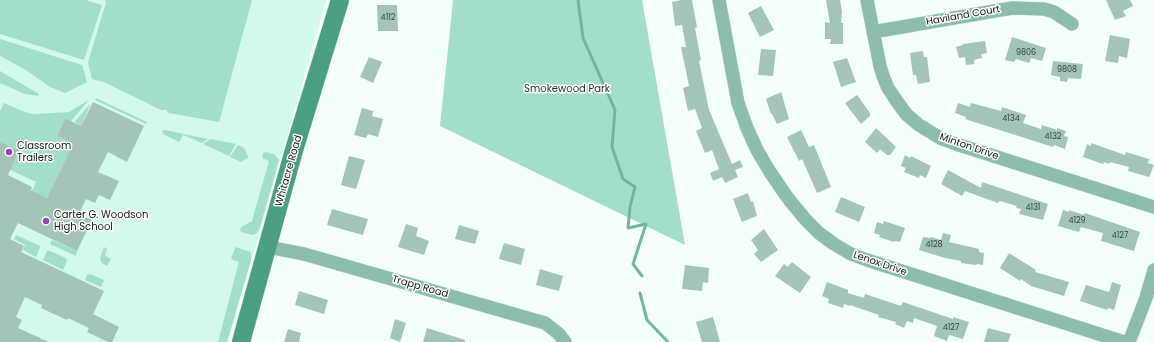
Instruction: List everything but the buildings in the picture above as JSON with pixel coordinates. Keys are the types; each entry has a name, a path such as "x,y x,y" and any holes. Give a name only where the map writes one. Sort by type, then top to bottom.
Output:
{"street":[{"name":"Whitacre Road","path":"241,342 294,150 340,0"},
{"name":"Lenox Drive","path":"719,0 738,103 747,128 770,172 792,203 819,233 851,254 867,260 1124,342"},
{"name":"Minton Drive","path":"867,0 880,66 888,88 907,115 930,133 956,144 1154,207"},
{"name":"Haviland Court","path":"873,32 1013,8 1044,9 1054,12 1072,24"},
{"name":"Trapp Road","path":"268,247 304,254 545,323 559,334 565,342"},
{"path":"1129,342 1146,298 1154,270"}],"shaded area":[{"path":"0,0 326,0 228,342 0,342"}],"green space":[{"path":"0,0 86,0 102,5 84,60 0,34"},
{"path":"105,0 252,0 219,122 169,113 166,110 161,110 104,82 92,79 88,62 106,3"},
{"name":"Smokewood Park","path":"453,0 642,0 685,245 440,126"},
{"path":"0,39 82,65 87,82 65,93 50,87 26,70 0,56"},
{"path":"0,71 39,94 38,96 25,94 0,83"},
{"path":"96,98 147,122 146,124 95,100"},
{"path":"89,100 71,121 65,118 57,136 73,144 47,198 32,191 36,182 0,165 19,150 0,142 0,111 4,103 33,114 69,112"},
{"path":"91,103 81,126 75,122"},
{"path":"165,130 208,139 202,143 183,135 179,142 163,134 162,131"},
{"path":"211,139 236,144 229,156 203,144"},
{"path":"238,145 244,148 248,156 248,158 241,162 230,157"},
{"path":"263,153 274,154 279,160 260,227 257,233 252,235 241,232 240,230 241,227 252,221 269,161 262,158"},
{"path":"16,235 40,246 36,257 23,250 25,245 14,239"},
{"path":"52,240 77,251 76,256 50,244"},
{"path":"104,247 107,249 105,256 111,259 107,266 102,263 100,259"},
{"path":"236,247 251,252 251,260 227,342 218,342 239,262 231,259"},
{"path":"47,251 66,258 67,261 63,270 43,260"},
{"path":"90,274 104,280 101,287 85,280 87,275"}],"waterway":[{"path":"578,0 583,38 615,110 612,147 623,179 635,187 630,207 628,228 646,224 633,264 642,276"},
{"path":"640,293 647,320 668,342"}],"place":[{"name":"Classroom Trailers","path":"9,152"},
{"name":"Carter G. Woodson High School","path":"46,221"}]}
